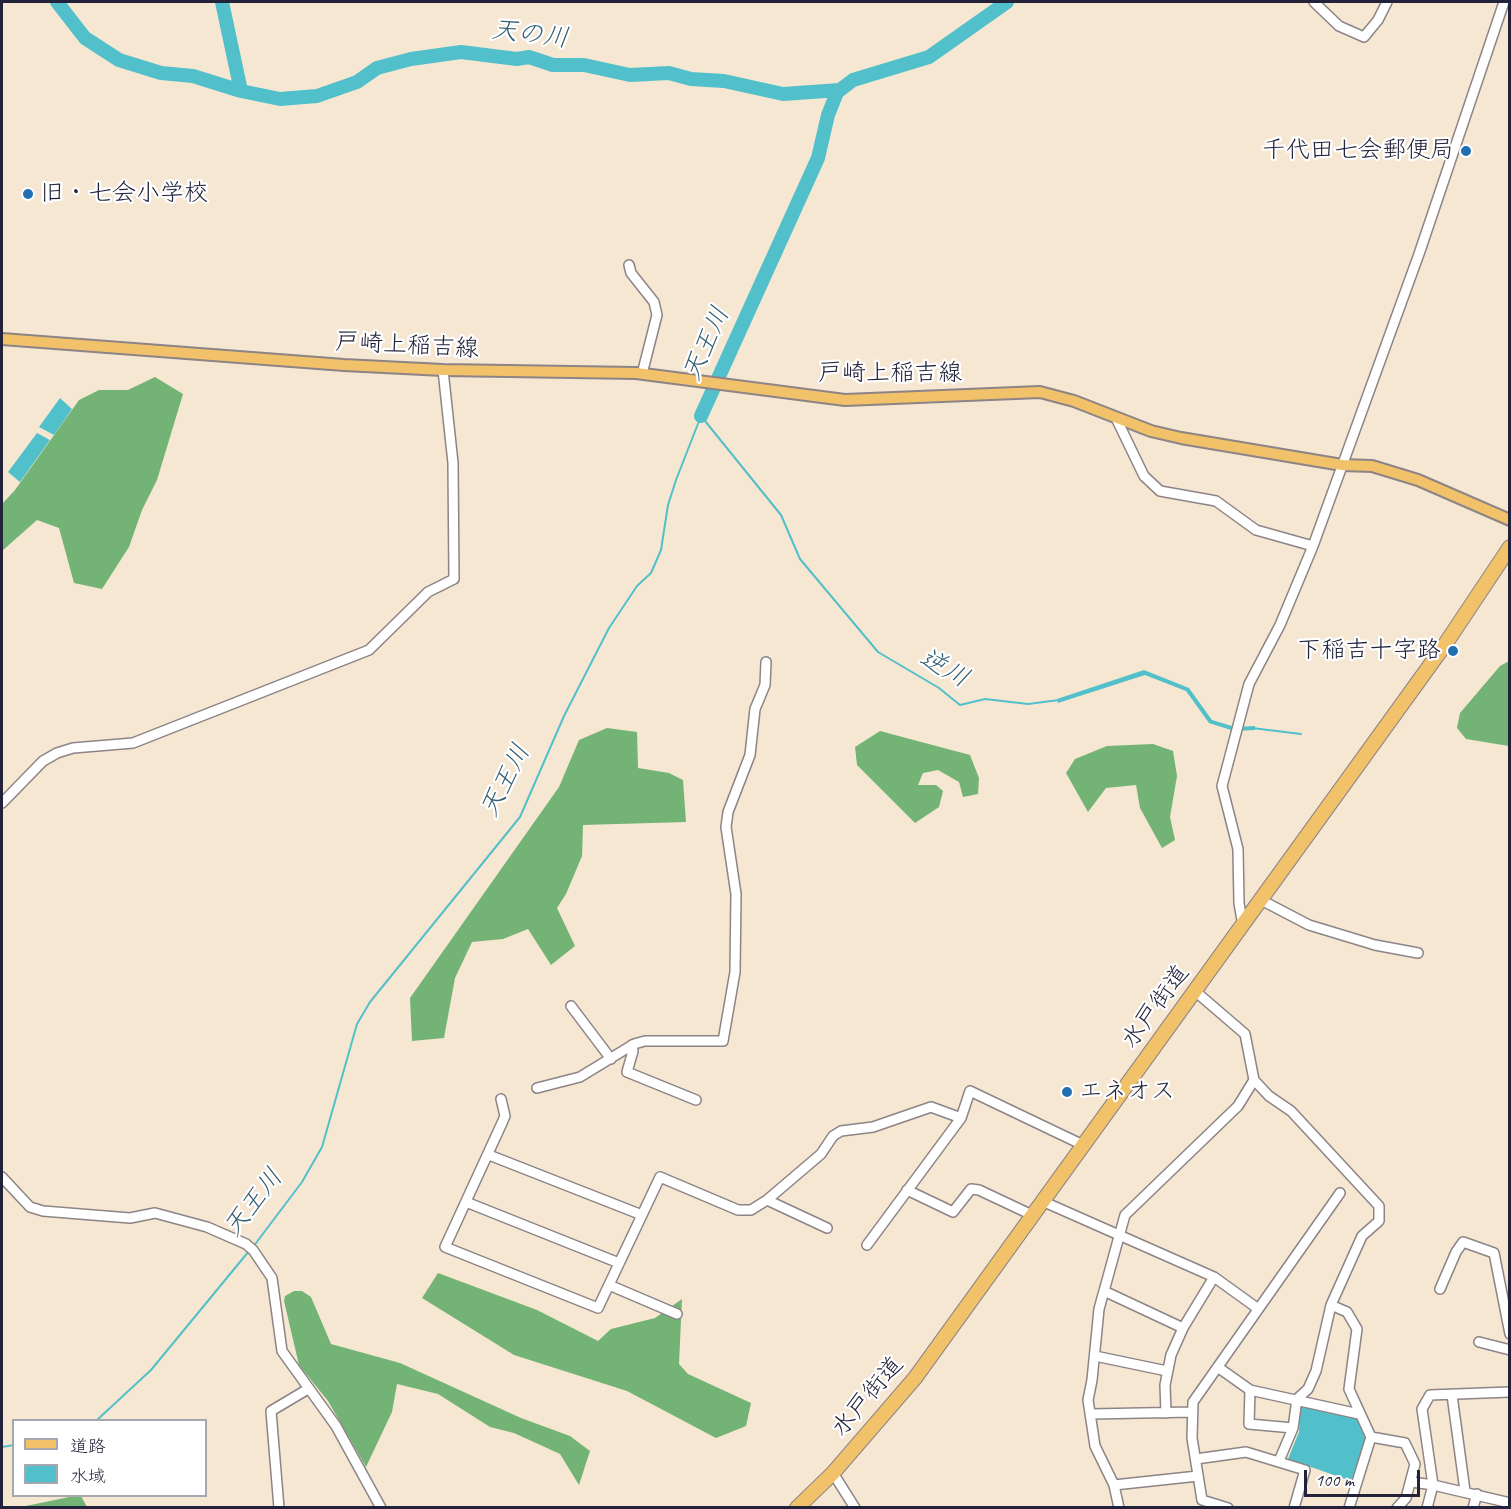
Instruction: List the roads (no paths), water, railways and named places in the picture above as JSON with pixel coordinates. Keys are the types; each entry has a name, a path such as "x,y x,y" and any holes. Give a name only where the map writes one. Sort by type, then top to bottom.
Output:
{"highway":[{"name":"水戸街道","path":"797,1508 833,1473 915,1378 1449,639 1509,546"}],"main road":[{"name":"戸崎上稲吉線","path":"2,339 443,370 642,374 850,400 1040,392 1074,400 1116,418 1181,438 1342,465 1372,466 1418,480 1509,520"}],"street":[{"path":"1314,2 1339,26 1364,37 1378,20 1387,2"},
{"path":"1243,926 1239,903 1238,849 1222,786 1239,730 1247,691 1280,626 1313,546 1423,243 1504,2"},
{"path":"629,265 631,273 654,302 657,315 642,374"},
{"path":"2,803 43,761 57,753 73,748 133,743 369,650 396,627 421,598 454,579 453,463 443,370"},
{"path":"1116,418 1144,476 1160,491 1216,501 1256,530 1313,546"},
{"path":"537,1088 580,1077 632,1045 662,1040 723,1041 735,972 735,894 726,827 728,812 750,755 755,709 765,685 766,662"},
{"path":"1262,900 1309,926 1375,945 1418,953"},
{"path":"1195,991 1245,1034 1254,1080 1269,1096 1291,1111 1379,1206 1379,1221 1362,1236 1331,1305 1312,1384 1297,1399 1293,1428 1279,1461"},
{"path":"571,1006 611,1059"},
{"path":"632,1045 633,1051 627,1072 696,1100"},
{"path":"1119,1508 1114,1485 1095,1446 1088,1400 1097,1324 1119,1234 1125,1215 1238,1106 1254,1080"},
{"path":"867,1245 961,1118 970,1091 1083,1145"},
{"path":"501,1099 505,1116 445,1247 598,1308 660,1177 738,1210 751,1210 767,1200 821,1154 833,1136 841,1131 873,1127 931,1107 961,1118"},
{"path":"489,1155 642,1215"},
{"path":"2,1178 30,1207 43,1211 130,1218 155,1213 207,1227 249,1247 272,1278 282,1351 336,1426 381,1508"},
{"path":"907,1190 953,1212 971,1190 979,1190 1032,1215"},
{"path":"1224,1507 1202,1500 1192,1412 1194,1402 1219,1368 1257,1308 1340,1193"},
{"path":"767,1200 827,1228"},
{"path":"1042,1201 1214,1277 1257,1308"},
{"path":"466,1202 619,1263"},
{"path":"1440,1289 1456,1252 1463,1242 1494,1253 1509,1334"},
{"path":"1166,1413 1167,1371 1183,1328 1214,1277"},
{"path":"609,1285 677,1314"},
{"path":"1104,1291 1183,1328"},
{"path":"1331,1305 1347,1312 1357,1329 1349,1389 1371,1437 1349,1508"},
{"path":"1479,1342 1509,1350"},
{"path":"1095,1356 1167,1371"},
{"path":"1219,1368 1250,1390 1359,1414"},
{"path":"279,1508 271,1411 308,1389"},
{"path":"1250,1390 1249,1424 1293,1428"},
{"path":"1427,1508 1433,1485 1422,1409 1430,1395 1509,1392"},
{"path":"1452,1395 1465,1491"},
{"path":"1091,1414 1192,1412"},
{"path":"1371,1437 1404,1443 1408,1446 1415,1464 1406,1498 1397,1508"},
{"path":"1196,1459 1246,1452 1305,1470 1294,1508"},
{"path":"833,1473 855,1508"},
{"path":"1114,1485 1198,1476"},
{"path":"1412,1482 1465,1491 1509,1503"},
{"path":"1473,1508 1477,1494"}],"water":[{"path":"60,398 72,409 54,435 39,427"},
{"path":"37,433 50,440 20,482 8,472"},
{"path":"1144,670 1189,688 1212,720 1235,727 1255,726 1255,730 1234,731 1209,723 1186,691 1145,675 1058,703 1057,699"},
{"path":"1301,1403 1356,1417 1367,1437 1351,1481 1288,1459 1299,1432"}],"waterway":[{"name":"天の川","path":"57,2 85,38 119,60 161,73 193,76 241,91 280,99 317,96 357,82 377,68 411,59 461,52 517,59 529,57 553,65 584,65 630,75 669,73 691,79 724,81 783,94 840,90 853,80 929,57 1007,2"},
{"path":"222,2 241,91"},
{"name":"天王川","path":"701,416 818,158 828,115 838,90"},
{"name":"天王川","path":"253,1247 302,1182 322,1147 357,1024 370,1002 520,817 564,716 609,628 637,586 651,573 661,550 668,505 701,416 781,515 800,559 878,652 939,688 960,705 985,699 1028,704 1059,700"},
{"name":"逆川","path":"1252,728 1301,734"},
{"name":"天王川","path":"98,1419 151,1370 249,1251"},
{"name":"天王川","path":"2,1447 12,1445"}],"place":[{"name":"千代田七会郵便局","path":"1466,151"},
{"name":"旧・七会小学校","path":"28,194"},
{"name":"下稲吉十字路","path":"1453,651"},
{"name":"エネオス","path":"1067,1092"}]}
